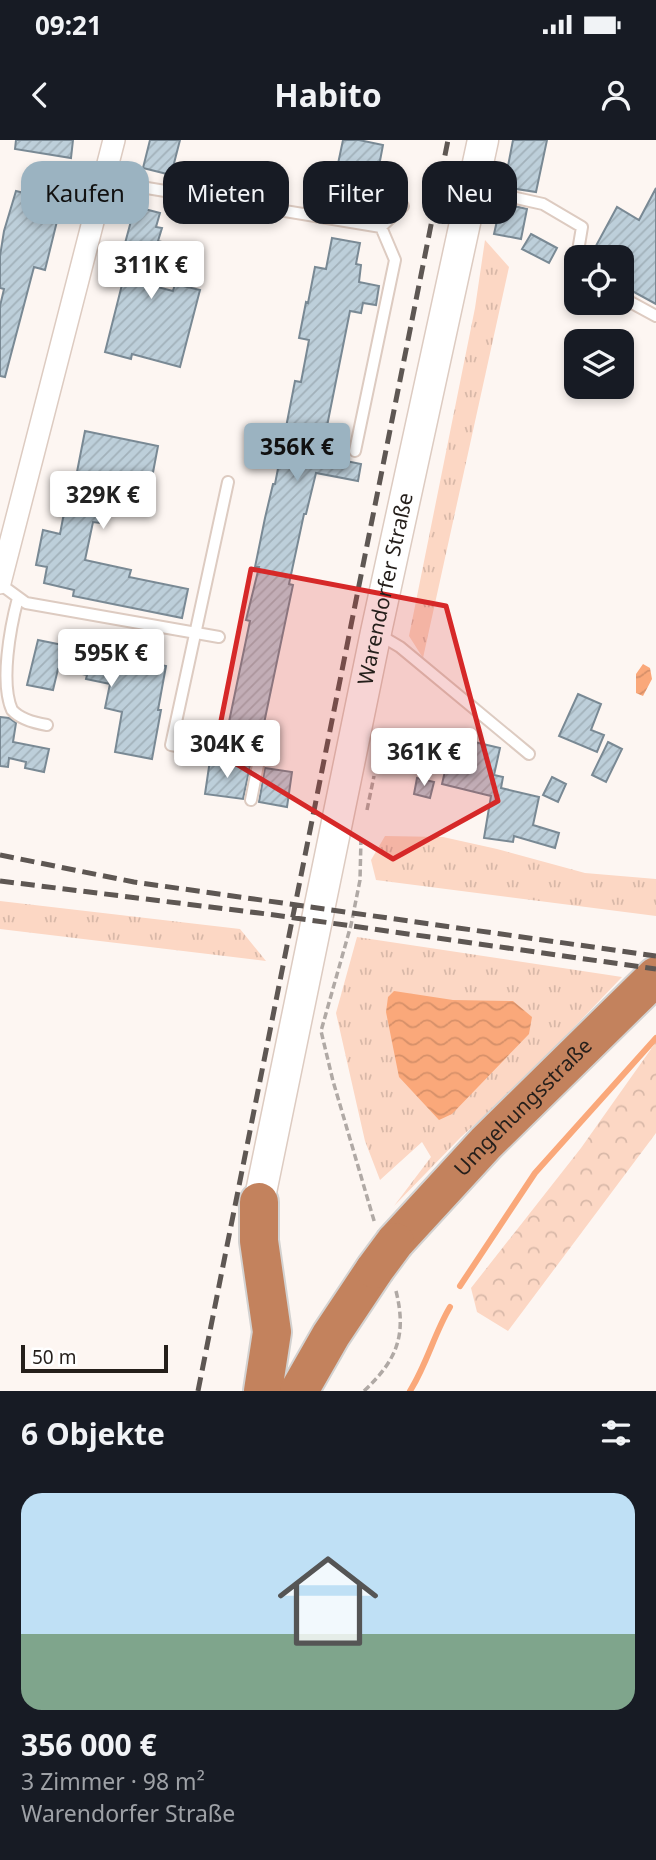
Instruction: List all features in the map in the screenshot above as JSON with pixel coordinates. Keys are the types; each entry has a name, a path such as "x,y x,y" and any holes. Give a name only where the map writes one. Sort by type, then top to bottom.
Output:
{"highway":[{"name":"Umgehungsstraße","path":"299,1391 331,1335 386,1258 486,1143 656,976"},
{"path":"259,1202 259,1241 272,1332 263,1391"}],"main road":[{"name":"Warendorfer Straße","path":"478,161 483,140"},
{"name":"Warendorfer Straße","path":"259,1202 376,632 464,224"}],"street":[{"path":"109,161 114,140"},
{"path":"0,583 94,224"}],"lane":[{"path":"149,188 381,226 395,260 355,451"},
{"path":"517,198 543,204 582,227 579,245"},
{"path":"634,304 656,316"},
{"path":"228,482 171,745 259,760 251,800"},
{"path":"0,583 26,603 219,637"},
{"path":"18,598 1,671 2,691 12,710 31,722 47,725"},
{"path":"376,632 400,647 529,754"}],"path":[{"path":"321,1031 332,1081 401,1313 396,1349 386,1370 364,1391"}],"highlighted area":[{"path":"251,569 446,606 498,801 393,859 215,751"}],"green space":[{"path":"485,240 509,267 423,658 409,636 475,308"},
{"path":"385,836 443,837 585,873 656,879 656,916 376,880 371,860"},
{"path":"0,901 240,929 266,961 0,929"},
{"path":"357,937 622,977 520,1084 461,1137 394,1206 431,1157 422,1142 380,1180 365,1141 336,1013"},
{"path":"656,1042 656,1133 508,1331 477,1312 471,1288 581,1148"}],"water":[{"path":"643,664 650,668 652,679 643,696 636,693 636,674"},
{"path":"394,991 453,1000 513,1001 532,1017 529,1034 452,1114 439,1120 399,1077 386,1012 388,997"}],"building":[{"path":"16,140 73,140 71,158 15,149"},
{"path":"150,140 180,140 175,161 163,161 163,173 149,170 149,161 145,161"},
{"path":"343,140 383,145 380,161 339,161"},
{"path":"513,140 547,140 536,192 517,189 517,161 509,161"},
{"path":"656,188 656,304 634,292 634,245 596,245 617,207 639,220"},
{"path":"16,191 21,192 21,224 56,224 45,270 34,267 5,377 0,376 0,306 4,289 0,288 0,256"},
{"path":"517,207 527,209 521,239 494,234 496,224 517,224"},
{"path":"149,210 160,213 156,227 162,228 158,241 188,249 185,262 151,254 142,283 173,291 175,284 200,290 180,367 132,354 131,359 105,352 131,249 124,247 130,224 149,224"},
{"path":"531,234 557,248 549,263 522,249"},
{"path":"332,238 360,243 356,264 361,265 359,282 379,286 376,305 363,303 361,313 350,311 321,456 361,464 358,481 316,473 289,584 293,585 258,752 224,746 250,621 246,620 259,567 255,567 265,518 275,484 295,381 301,382 309,340 299,338 306,302 308,303 315,267 326,269"},
{"path":"85,431 158,446 151,483 110,475 100,523 93,522 85,560 131,570 129,577 188,589 182,618 73,596 74,590 44,583 47,567 36,565 43,530 60,534 71,476 76,477"},
{"path":"38,640 166,666 152,759 115,752 122,712 105,708 110,684 86,679 87,675 58,669 53,690 27,685"},
{"path":"578,694 601,704 591,730 604,735 597,752 559,736"},
{"path":"0,717 9,718 16,723 13,742 49,749 44,772 25,768 26,762 9,758 8,767 0,766"},
{"path":"453,737 500,748 494,775 503,777 501,788 539,797 533,825 559,833 555,848 514,836 513,842 484,838 491,796 442,784"},
{"path":"608,742 622,749 606,782 592,775"},
{"path":"210,760 250,766 243,799 205,794"},
{"path":"265,768 292,772 287,807 259,802"},
{"path":"552,777 566,784 558,802 543,795"},
{"path":"417,778 434,782 430,798 414,794"}],"waterway":[{"path":"460,1286 535,1173 656,1038"},
{"path":"410,1391 450,1307"}],"railway":[{"path":"198,1391 448,140"},
{"path":"0,855 134,882 656,956"},
{"path":"0,881 267,914 656,969"}]}
